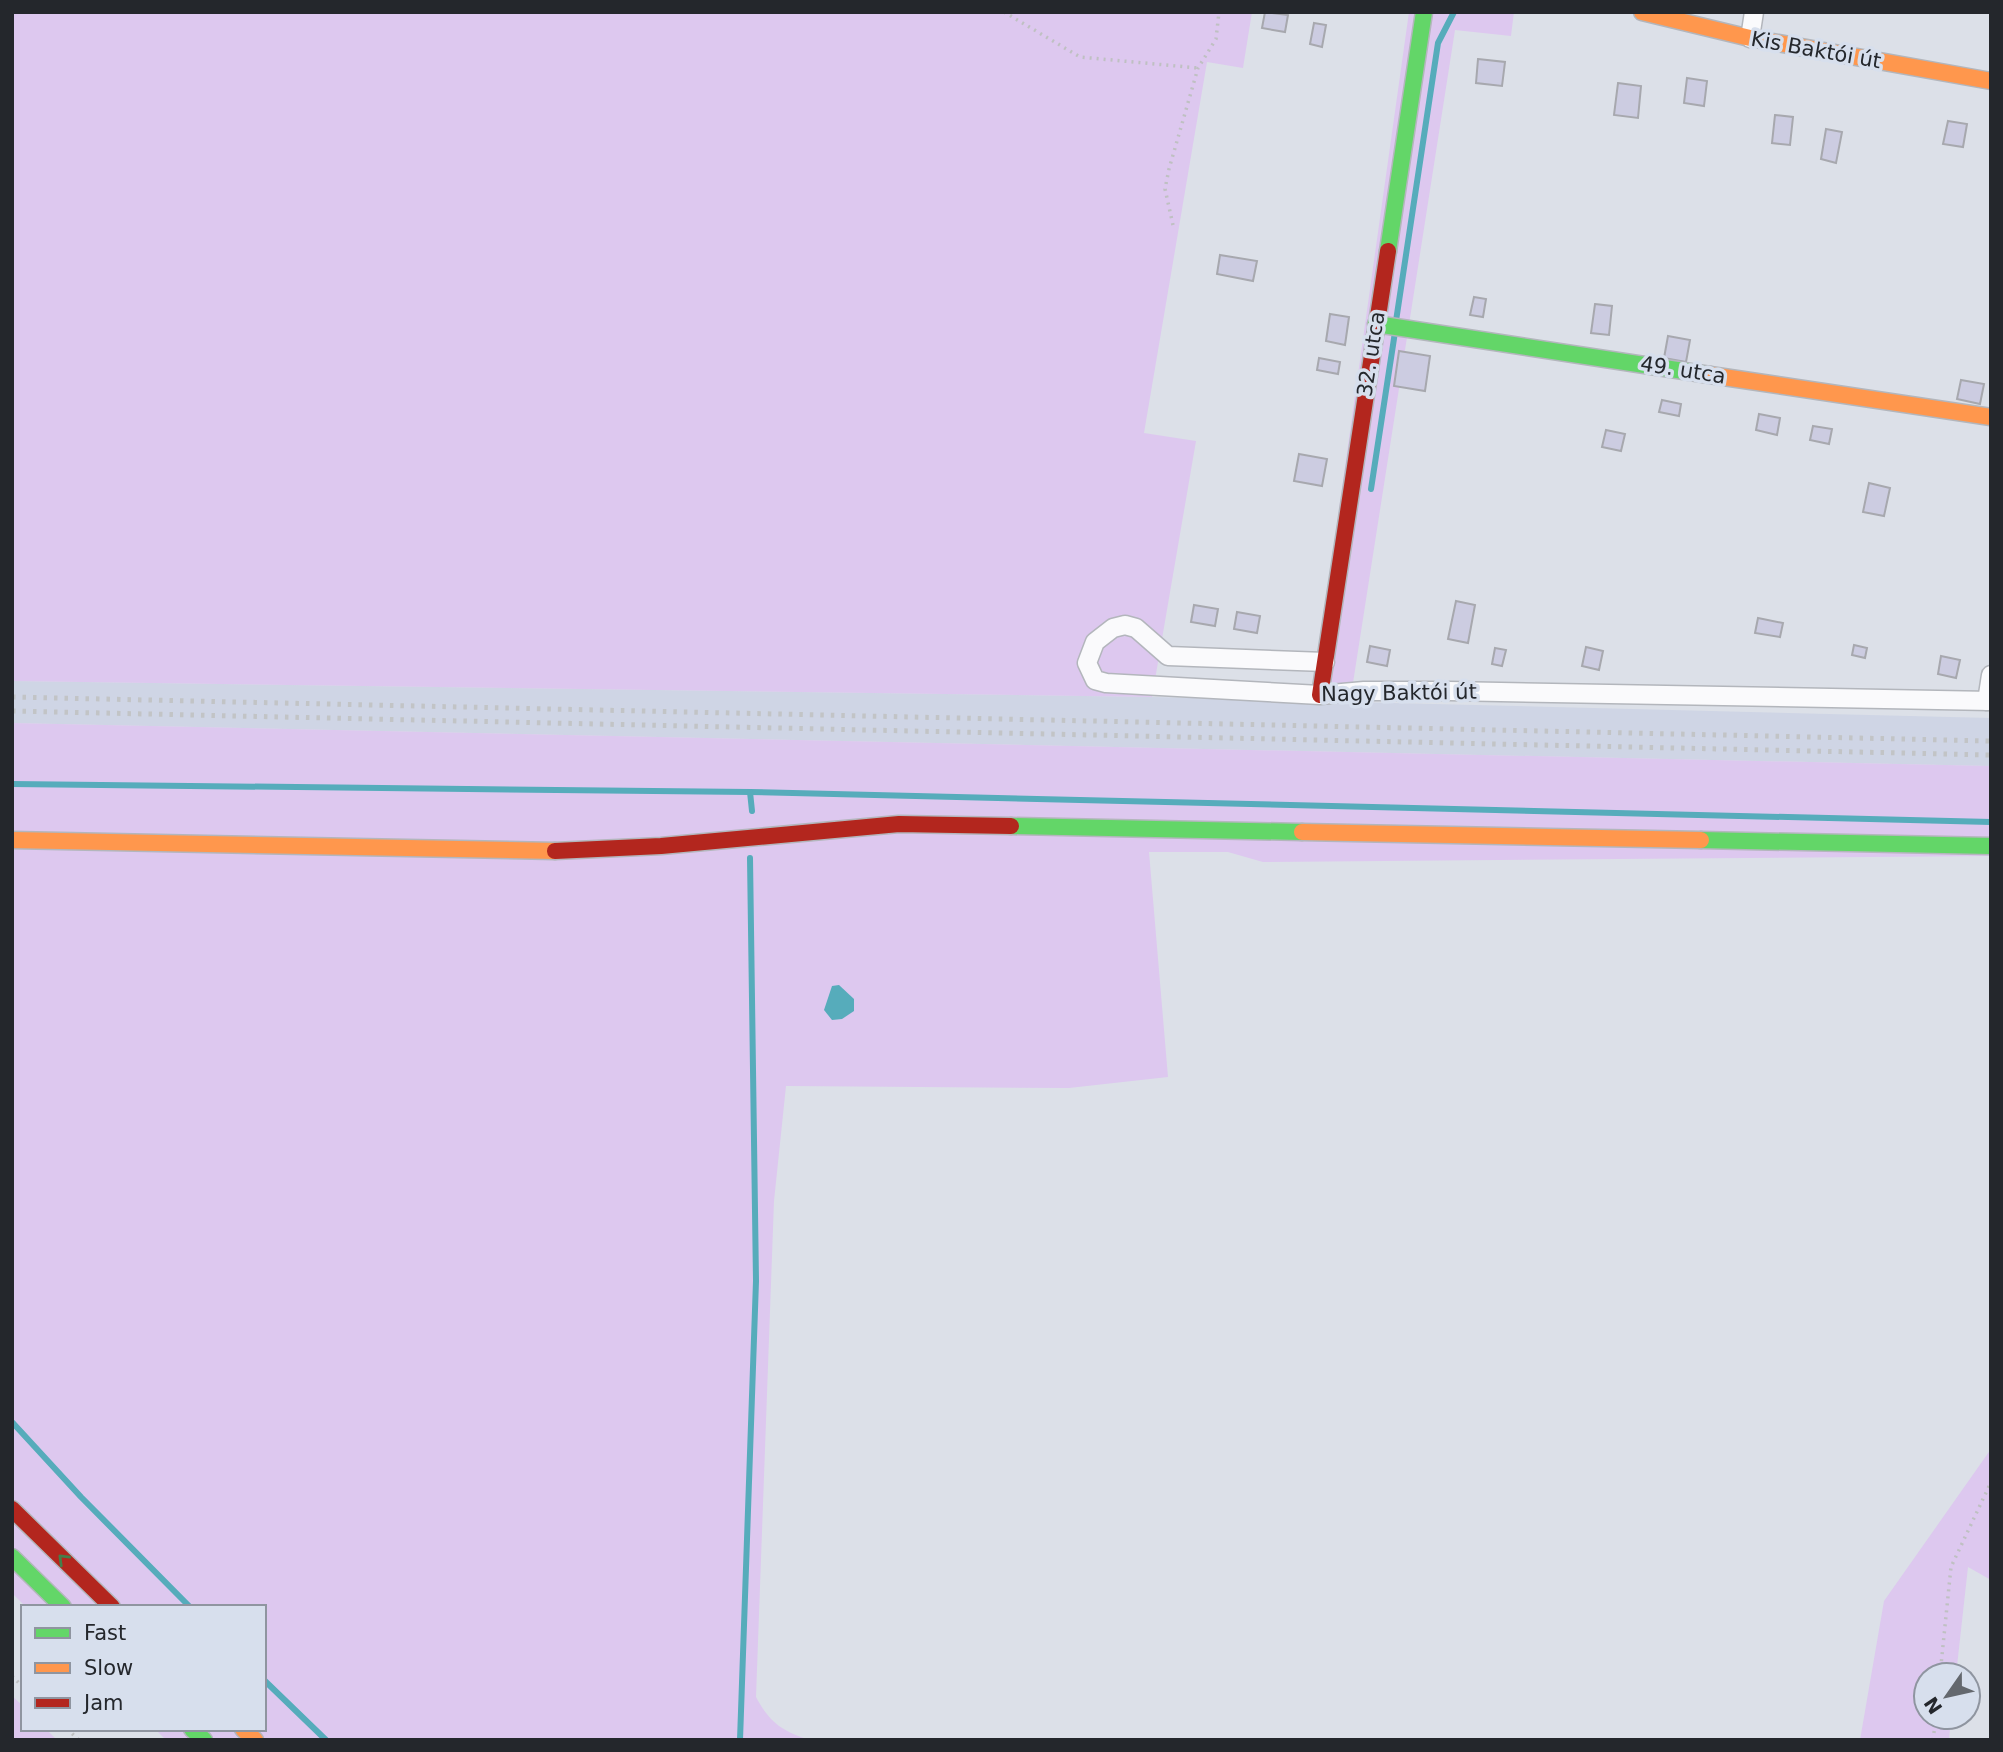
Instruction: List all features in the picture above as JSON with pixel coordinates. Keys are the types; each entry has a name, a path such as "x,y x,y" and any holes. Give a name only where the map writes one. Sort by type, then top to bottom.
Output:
{"main road":[{"name":"32. utca","path":"1320,695 1423,12"},
{"name":"Kis Baktói út","path":"1642,12 1750,38 1991,81"},
{"name":"49. utca","path":"1376,324 1991,417"},
{"path":"12,840 538,852 662,846 899,824 1991,846"},
{"path":"12,1509 110,1605"},
{"path":"12,1556 60,1605"}],"street":[{"path":"1750,38 1754,12"},
{"name":"Nagy Baktói út","path":"1325,662 1168,656 1136,628 1125,625 1100,636 1090,651 1087,663 1095,680 1106,683 1320,695 1364,691 1449,691 1989,701"},
{"path":"1989,701 1991,676"}],"path":[{"path":"1004,12 1080,58 1198,68"},
{"path":"1173,225 1165,189 1198,68 1216,39 1219,12"},
{"path":"1941,1661 1951,1567 1991,1482"}],"shaded area":[{"path":"12,12 1252,12 1243,68 1207,62 1144,433 1196,441 1152,697 12,681"},
{"path":"1409,12 1514,12 1511,36 1455,30 1350,702 1312,701"},
{"path":"12,681 1152,697 1991,718 1991,766 12,723"},
{"path":"12,723 1991,766 1991,856 1263,862 1228,852 1149,852 1168,1077 1069,1088 786,1086 774,1201 756,1697 778,1725 810,1740 166,1740 157,1731 266,1731 266,1605 24,1605 12,1593"},
{"path":"1991,1449 1991,1580 1968,1567 1958,1661 1912,1661 1912,1731 1950,1731 1949,1740 1860,1740 1884,1601"},
{"path":"12,1696 21,1704 21,1731 48,1731 57,1740 12,1740"}],"water":[{"path":"839,985 854,999 854,1011 842,1019 832,1020 824,1010 832,986"}],"building":[{"path":"1265,12 1288,15 1285,32 1262,28"},
{"path":"1314,23 1326,25 1322,47 1310,44"},
{"path":"1478,59 1505,62 1502,86 1476,83"},
{"path":"1687,78 1707,81 1704,106 1684,103"},
{"path":"1618,83 1641,86 1638,118 1614,115"},
{"path":"1775,115 1793,117 1790,145 1772,143"},
{"path":"1948,121 1967,124 1963,147 1943,144"},
{"path":"1826,129 1842,132 1836,163 1821,159"},
{"path":"1220,255 1257,261 1253,281 1217,274"},
{"path":"1474,297 1486,299 1483,317 1470,315"},
{"path":"1595,304 1612,306 1609,335 1591,333"},
{"path":"1330,314 1349,317 1345,345 1326,341"},
{"path":"1668,336 1690,340 1686,362 1664,358"},
{"path":"1399,351 1430,356 1425,391 1394,386"},
{"path":"1319,358 1340,362 1338,374 1317,370"},
{"path":"1961,380 1984,384 1980,404 1957,399"},
{"path":"1662,400 1681,404 1679,416 1659,412"},
{"path":"1759,414 1780,418 1777,435 1756,430"},
{"path":"1813,426 1832,429 1829,444 1810,440"},
{"path":"1606,430 1625,434 1621,451 1602,447"},
{"path":"1299,454 1327,459 1322,486 1294,481"},
{"path":"1869,483 1890,488 1884,516 1863,512"},
{"path":"1456,601 1475,605 1468,643 1448,639"},
{"path":"1194,605 1218,609 1215,626 1191,622"},
{"path":"1237,612 1260,616 1257,633 1234,629"},
{"path":"1758,618 1783,623 1780,637 1755,633"},
{"path":"1854,645 1867,648 1865,658 1852,655"},
{"path":"1370,646 1390,650 1387,666 1367,662"},
{"path":"1586,647 1603,651 1599,670 1582,666"},
{"path":"1495,648 1506,650 1502,666 1492,664"},
{"path":"1941,656 1960,660 1956,678 1938,674"}],"waterway":[{"path":"1396,321 1438,43 1454,12"},
{"path":"1371,489 1395,332"},
{"path":"12,784 750,792 1991,822"},
{"path":"750,792 752,811"},
{"path":"740,1740 756,1281 750,858"},
{"path":"12,1422 81,1497 188,1605"},
{"path":"266,1682 326,1740"}],"railway":[{"path":"12,697 1991,741"},
{"path":"12,711 1991,755"}],"traffic: fast":[{"path":"1388,251 1424,12"},
{"path":"1376,324 1710,375"},
{"path":"1011,826 1302,832"},
{"path":"1701,840 1991,846"},
{"path":"12,1557 61,1605"},
{"path":"194,1731 204,1740"}],"traffic: slow":[{"path":"1642,12 1750,38 1991,81"},
{"path":"1710,375 1991,417"},
{"path":"1302,832 1701,840"},
{"path":"12,840 555,851"},
{"path":"245,1731 255,1740"}],"traffic: jam":[{"path":"1320,695 1388,251"},
{"path":"555,851 661,846 899,824 1011,826"},
{"path":"12,1509 110,1605"}]}
